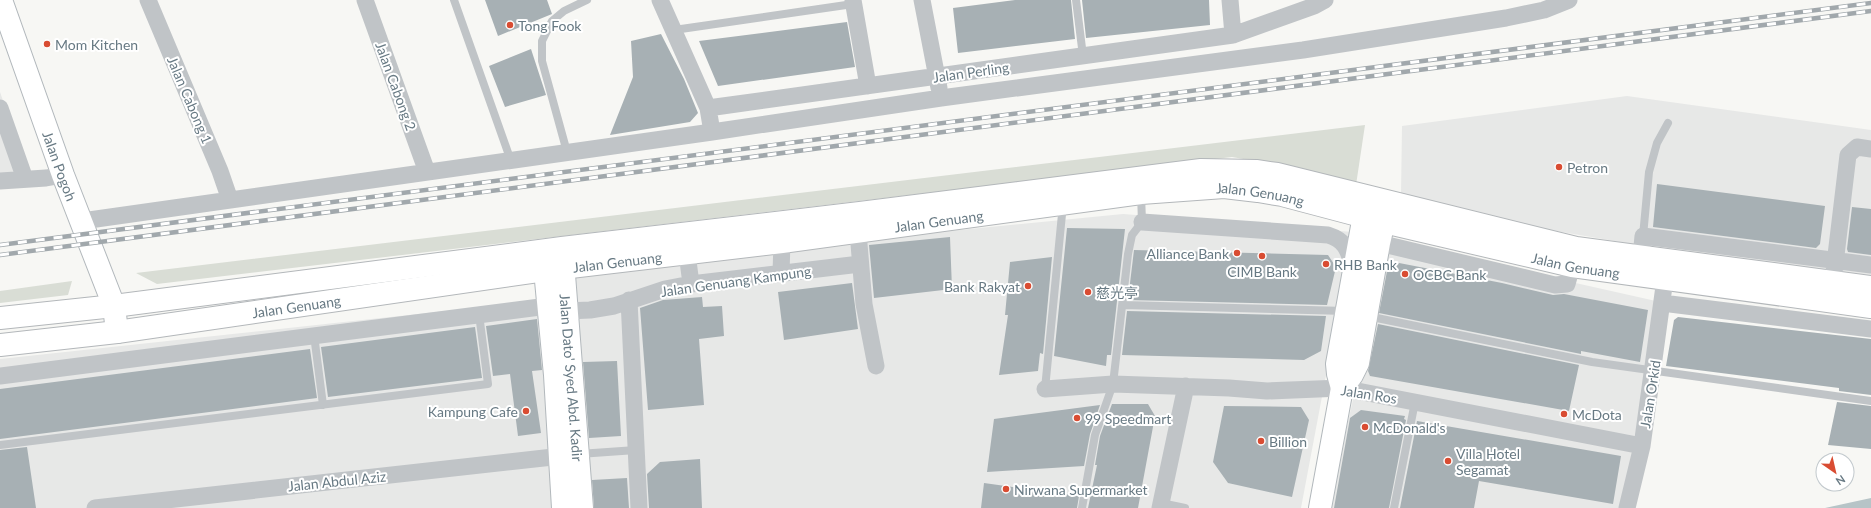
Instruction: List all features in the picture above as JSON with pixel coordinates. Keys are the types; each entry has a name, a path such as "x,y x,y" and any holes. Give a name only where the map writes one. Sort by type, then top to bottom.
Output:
{"main road":[{"name":"Jalan Pogoh","path":"2,0 63,175 114,306 118,332"},
{"name":"Jalan Genuang","path":"0,345 118,332 860,213 1201,170 1263,172 1376,210 1572,266 1665,279 1832,292 1871,287"},
{"name":"Jalan Genuang","path":"0,318 557,262 687,253 858,232 1141,193 1211,188 1242,189 1376,210 1576,248 1642,247 1832,292 1871,307"},
{"path":"1320,508 1342,388 1337,364 1357,314 1378,243 1376,210"},
{"path":"1357,314 1355,271 1376,210"},
{"name":"Jalan Dato' Syed Abd. Kadir","path":"557,262 557,308 569,455 582,508"},
{"name":"Jalan Dato' Syed Abd. Kadir","path":"563,508 569,455"}],"street":[{"name":"Jalan Cabong 1","path":"148,0 220,171 230,200"},
{"name":"Jalan Cabong 2","path":"365,0 427,172"},
{"path":"660,0 708,108 712,132"},
{"path":"922,0 941,98"},
{"path":"1230,0 1233,35"},
{"name":"Jalan Perling","path":"708,108 1233,35 1314,6 1325,0"},
{"path":"82,221 941,98 1303,50 1506,18 1544,10 1569,0"},
{"path":"853,2 868,86"},
{"path":"0,108 25,179"},
{"path":"1832,292 1848,155 1857,147 1871,149"},
{"path":"0,180 46,178 63,175"},
{"path":"1142,222 1328,235 1339,238 1347,248 1355,271"},
{"path":"858,232 864,304 876,366"},
{"path":"781,273 782,242"},
{"path":"1378,243 1556,285 1567,284 1572,266"},
{"path":"1642,247 1871,265"},
{"path":"687,253 691,284"},
{"name":"Jalan Genuang Kampung","path":"0,376 479,314 557,308 590,310 614,306 666,289 691,284 860,264"},
{"name":"Jalan Orkid","path":"1627,508 1642,446 1654,370 1665,279"},
{"path":"630,300 639,508"},
{"path":"1662,303 1871,329"},
{"name":"Jalan Ros","path":"1045,388 1113,384 1186,386 1267,391 1342,388 1642,446"},
{"path":"1160,506 1186,386"},
{"name":"Jalan Abdul Aziz","path":"95,508 569,455"}],"lane":[{"path":"454,0 511,160"},
{"path":"567,152 542,61 542,41 552,21 564,11 587,0"},
{"path":"1076,0 1083,56"},
{"path":"674,30 853,2"},
{"path":"1642,247 1649,172 1657,143 1668,123"},
{"path":"1082,508 1095,435 1113,384 1128,254 1132,235 1142,222 1141,193"},
{"path":"1045,388 1063,204"},
{"path":"1123,305 1357,314 1592,362 1871,401"},
{"path":"0,445 488,384 479,314"},
{"path":"314,336 323,405"},
{"path":"1394,508 1415,402"},
{"path":"569,455 636,450"},
{"path":"1160,506 1185,508"}],"shaded area":[{"path":"0,92 33,186 0,187"},
{"path":"1627,96 1871,130 1871,276 1626,243 1503,222 1401,195 1402,126"},
{"path":"1365,125 1356,185 1284,166 1232,157 157,284 136,273"},
{"path":"1123,214 1353,232 1301,508 590,508 574,277 918,234"},
{"path":"1388,241 1656,301 1648,378 1622,508 1329,508"},
{"path":"72,281 68,295 0,303 0,291"},
{"path":"539,301 555,508 0,508 0,359"},
{"path":"1871,498 1871,508 1825,508"}],"building":[{"name":"Tong Fook","path":"485,0 547,0 552,14 498,36"},
{"path":"1015,0 1071,0 1075,39 958,53 953,8"},
{"path":"1082,0 1209,0 1210,25 1086,38"},
{"path":"847,22 855,67 718,86 699,41"},
{"path":"661,34 684,79 698,113 690,122 610,135 633,77 631,41"},
{"path":"531,49 546,95 505,107 489,66"},
{"path":"1657,184 1825,206 1820,244 1816,248 1653,227"},
{"path":"1852,207 1871,209 1871,255 1848,252 1847,249"},
{"name":"慈光亭","path":"1067,228 1125,229 1111,355 1107,355 1106,366 1054,356"},
{"path":"950,237 952,289 874,298 869,245"},
{"path":"1134,250 1328,255 1336,267 1327,305 1128,300"},
{"path":"1052,257 1043,354 1040,353 1038,371 999,375 1008,315 1005,315 1010,262"},
{"path":"1394,262 1502,283 1553,295 1564,294 1648,310 1640,362 1581,351 1581,354 1379,313 1388,266"},
{"path":"852,283 858,329 784,340 778,292"},
{"path":"702,297 703,307 722,306 724,336 699,339 704,405 648,410 640,308 663,300"},
{"path":"1127,311 1326,316 1321,351 1304,360 1122,355"},
{"path":"1678,317 1871,339 1871,395 1839,391 1839,388 1666,366 1674,320"},
{"path":"537,319 542,370 532,371 541,433 518,436 510,374 493,376 486,326"},
{"path":"1378,324 1579,365 1569,411 1370,376 1368,371"},
{"path":"475,327 482,378 328,397 321,347"},
{"path":"310,349 317,398 0,439 0,389"},
{"path":"617,361 621,436 589,438 583,362"},
{"path":"1837,402 1871,406 1871,449 1828,445"},
{"path":"1112,404 1148,404 1155,416 1138,508 1088,508 1097,465 1095,465 1100,436"},
{"path":"1100,405 1090,434 1084,466 987,472 994,419"},
{"name":"Billion","path":"1224,406 1301,407 1309,420 1292,497 1228,483 1213,462"},
{"path":"1361,410 1405,416 1404,419 1406,420 1389,508 1334,508 1350,418"},
{"path":"1417,421 1621,456 1613,504 1479,481 1474,508 1400,508"},
{"path":"27,447 36,508 0,508 0,450"},
{"path":"700,459 702,508 649,508 647,474 660,462"},
{"path":"627,478 629,508 594,508 592,480"},
{"name":"Nirwana Supermarket","path":"984,483 1079,496 1077,508 981,508"}],"railway":[{"path":"0,245 1871,3"},
{"path":"0,255 1871,11"}],"place":[{"name":"Tong Fook","path":"510,25"},
{"name":"Mom Kitchen","path":"47,44"},
{"name":"Petron","path":"1559,167"},
{"name":"Alliance Bank","path":"1237,253"},
{"name":"CIMB Bank","path":"1262,256"},
{"name":"RHB Bank","path":"1326,264"},
{"name":"OCBC Bank","path":"1405,274"},
{"name":"Bank Rakyat","path":"1028,286"},
{"name":"慈光亭","path":"1088,292"},
{"name":"Kampung Cafe","path":"526,411"},
{"name":"McDota","path":"1564,414"},
{"name":"99 Speedmart","path":"1077,418"},
{"name":"McDonald's","path":"1365,427"},
{"name":"Billion","path":"1261,441"},
{"name":"Villa Hotel Segamat","path":"1448,461"},
{"name":"Nirwana Supermarket","path":"1006,489"}]}
